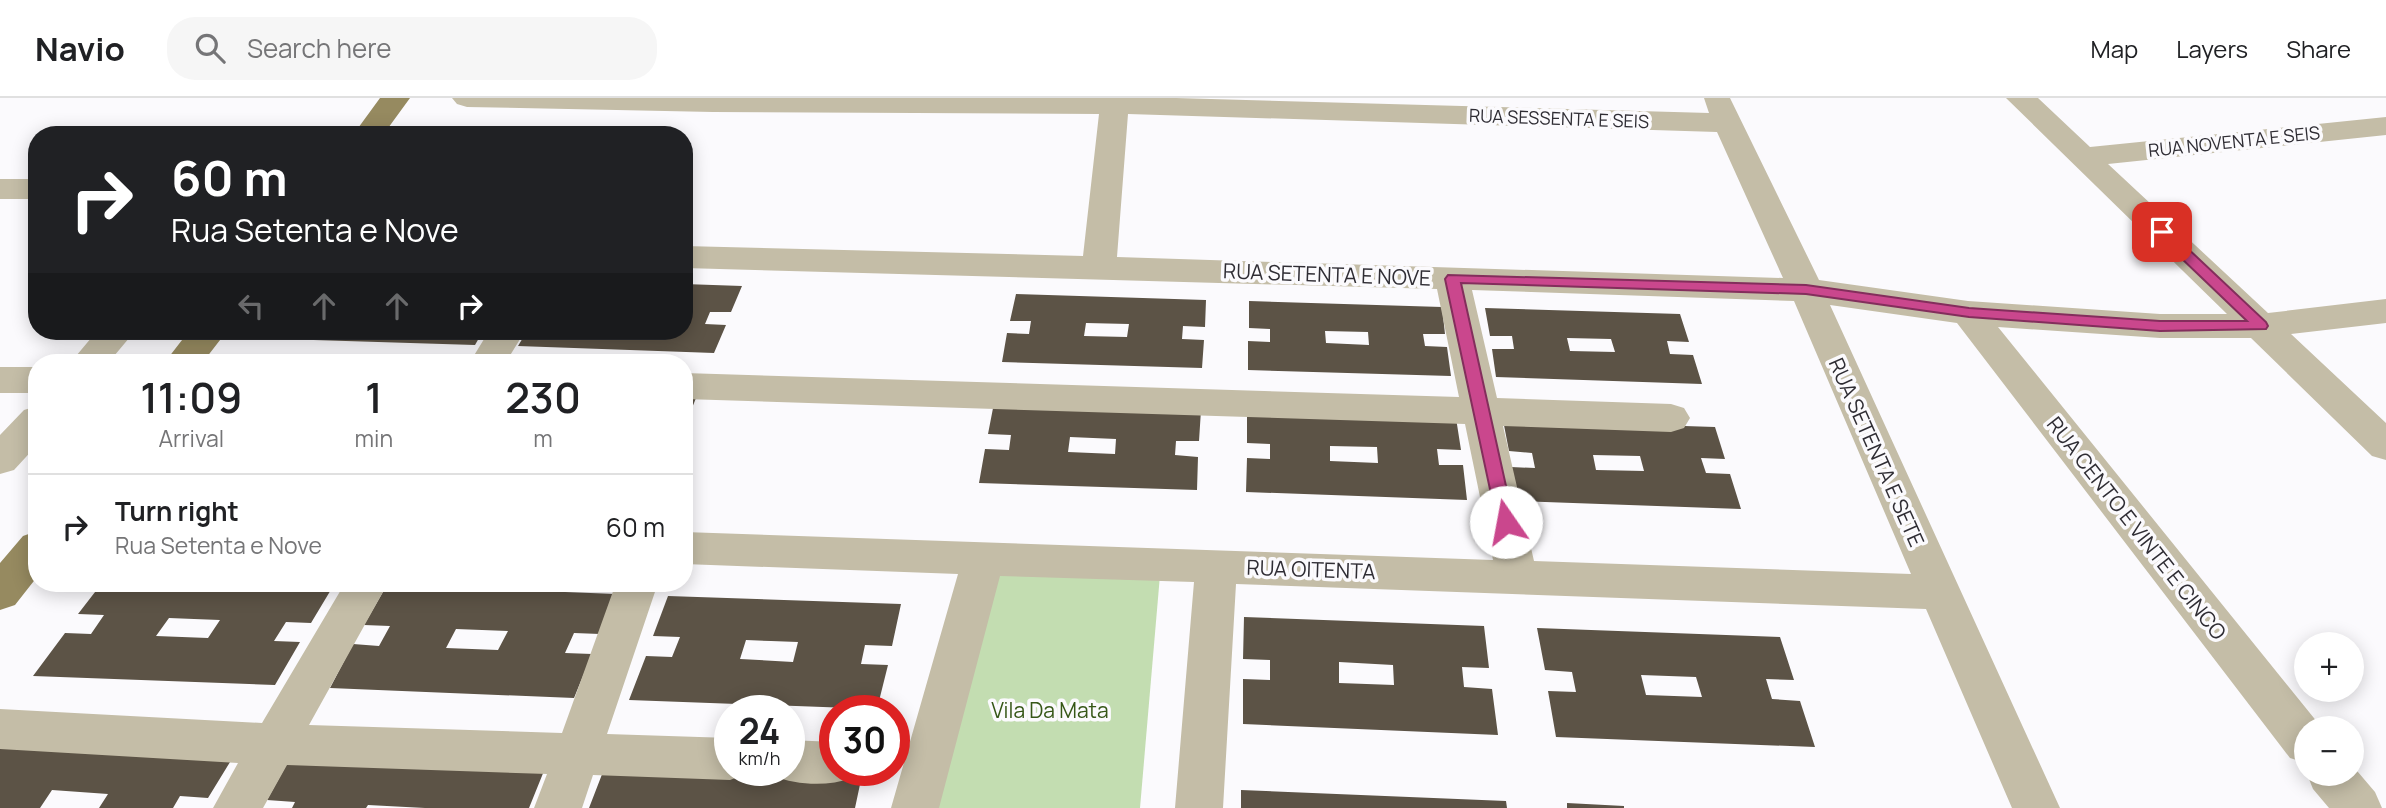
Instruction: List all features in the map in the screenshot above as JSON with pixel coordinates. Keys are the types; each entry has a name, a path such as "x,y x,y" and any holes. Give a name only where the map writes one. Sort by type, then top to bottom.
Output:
{"main road":[{"path":"375,126 395,98"},
{"path":"190,354 201,340"},
{"path":"0,593 28,558"}],"street":[{"name":"RUA SESSENTA E SEIS","path":"467,98 713,103 1114,101 1722,110"},
{"path":"2021,98 2386,446"},
{"path":"1099,267 1114,101"},
{"name":"RUA SETENTA E SETE","path":"1722,110 1806,290 2036,808"},
{"name":"RUA NOVENTA E SEIS","path":"2083,157 2386,125"},
{"path":"0,189 28,189"},
{"name":"RUA SETENTA E NOVE","path":"693,257 1099,267 1806,290 1969,313 2160,326 2261,326 2386,311"},
{"path":"1452,279 1517,577"},
{"name":"RUA CENTO E VINTE E CINCO","path":"1969,313 2294,728"},
{"path":"96,354 109,340"},
{"path":"0,380 28,380"},
{"path":"693,386 1671,418"},
{"path":"0,460 28,429"},
{"name":"RUA OITENTA","path":"693,548 1938,592"},
{"path":"911,780 983,559"},
{"path":"1199,808 1216,565"},
{"path":"237,808 362,592"},
{"path":"558,808 633,592"},
{"path":"0,729 274,744 714,758"},
{"path":"2340,786 2358,808"}],"green space":[{"name":"Vila Da Mata","path":"988,565 1160,575 1140,808 924,808"}],"building":[{"path":"693,284 742,286 731,312 710,312 705,324 726,325 714,353 518,346 522,340 693,340"},
{"path":"1016,294 1206,300 1205,327 1183,326 1182,339 1204,340 1202,368 1002,362 1007,333 1029,334 1031,321 1010,321","holes":["1086,323 1129,324 1127,337 1084,336"]},
{"path":"1249,301 1442,307 1445,334 1423,334 1425,346 1447,347 1451,376 1248,370 1248,341 1270,342 1270,329 1249,328","holes":["1325,331 1368,332 1369,345 1326,343"]},
{"path":"1485,308 1680,314 1689,342 1667,341 1670,354 1693,355 1702,384 1496,377 1492,349 1514,349 1512,336 1490,336","holes":["1567,338 1611,339 1615,352 1570,351"]},
{"path":"313,340 478,340 475,345"},
{"path":"693,393 698,393 693,406"},
{"path":"994,403 1201,410 1199,441 1176,441 1175,455 1198,457 1197,490 979,483 985,449 1009,450 1011,435 988,434","holes":["1070,437 1116,439 1115,454 1068,452"]},
{"path":"1247,411 1456,418 1461,450 1437,449 1439,465 1463,465 1467,500 1246,492 1247,458 1270,459 1270,444 1247,443","holes":["1330,446 1377,447 1378,463 1330,461"]},
{"path":"1503,420 1715,427 1725,459 1701,458 1706,473 1730,474 1741,509 1517,501 1511,467 1535,468 1532,453 1509,451","holes":["1593,455 1640,456 1644,471 1596,470"]},
{"path":"95,592 330,592 311,623 286,622 274,641 300,642 275,685 33,676 65,633 91,634 104,615 78,614","holes":["169,618 220,620 208,638 156,636"]},
{"path":"383,592 616,594 600,634 574,633 565,653 592,654 574,698 330,688 353,644 379,646 390,626 364,625","holes":["456,629 508,631 498,650 446,648"]},
{"path":"668,596 901,604 892,646 865,645 861,664 888,665 880,695 819,695 819,707 805,706 805,695 714,695 714,703 629,700 646,656 672,657 680,637 653,636","holes":["746,640 798,642 793,662 740,659"]},
{"path":"1244,617 1484,626 1489,668 1462,667 1464,687 1492,689 1498,735 1243,724 1243,679 1270,680 1270,660 1243,659","holes":["1339,662 1393,665 1394,685 1339,683"]},
{"path":"1537,628 1780,637 1794,680 1766,679 1772,699 1800,701 1815,747 1556,737 1548,691 1576,692 1572,672 1545,670","holes":["1641,675 1696,677 1702,697 1646,695"]},
{"path":"0,739 238,749 208,798 180,796 173,808 99,808 108,794 52,790 40,808 0,808"},
{"path":"294,751 548,761 529,808 368,805 366,808 292,808 295,802 267,800"},
{"path":"606,764 714,769 714,786 805,786 805,773 819,773 819,786 860,786 855,808 589,808"},
{"path":"1241,790 1506,801 1507,808 1241,808"},
{"path":"1567,803 1624,806 1624,808 1567,808"}],"route":[{"path":"1506,522 1452,279 1806,290 1969,313 2160,326 2261,326 2162,232"}]}
